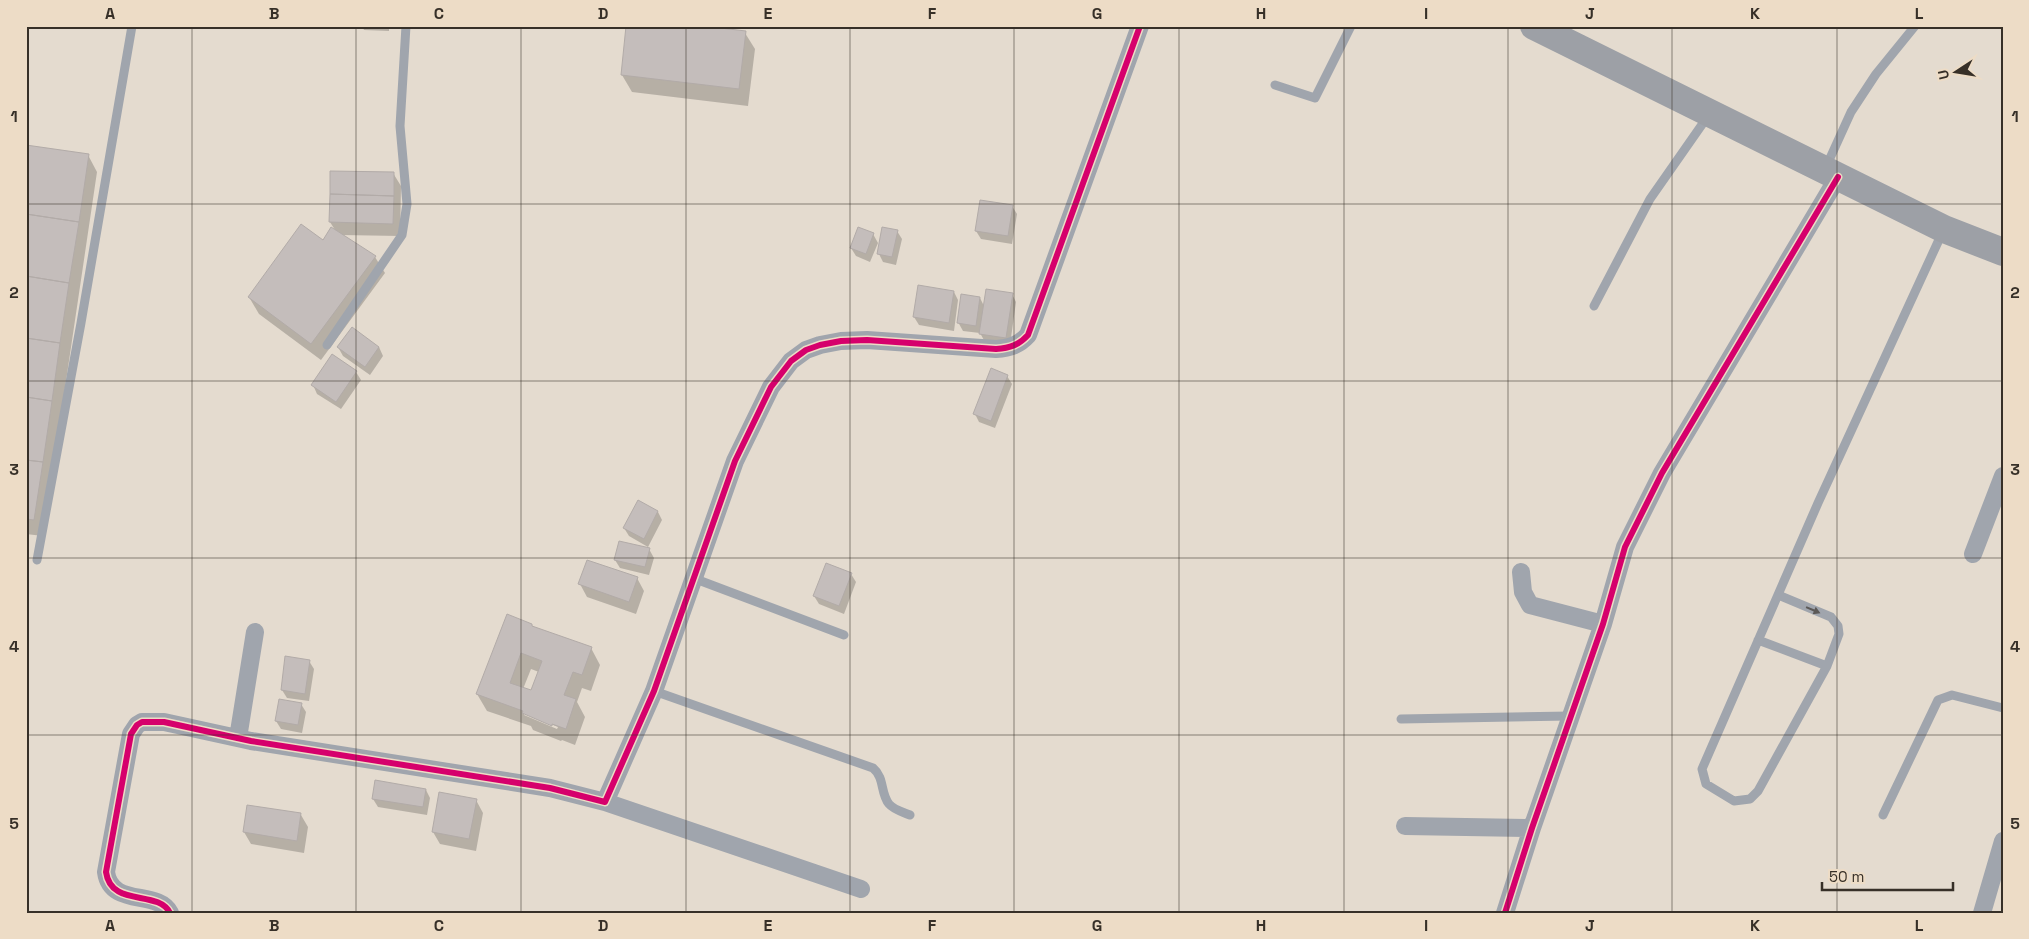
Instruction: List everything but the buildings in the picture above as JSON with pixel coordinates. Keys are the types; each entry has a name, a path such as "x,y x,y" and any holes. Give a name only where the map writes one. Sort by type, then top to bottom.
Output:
{"highway":[{"path":"1534,26 1944,229 2003,252"}],"street":[{"path":"605,802 654,691 734,460 771,387 791,361 806,350 841,341 868,340 996,349 1006,348 1022,342 1028,334 1140,26"},
{"path":"1505,913 1532,828 1603,624 1625,547 1662,473 1831,174"},
{"path":"1973,554 2003,476"},
{"path":"1521,572 1523,592 1530,605 1603,624"},
{"path":"238,738 255,632"},
{"path":"170,913 161,904 117,891 108,881 106,872 131,734 136,725 150,720 238,738 550,788 605,802 861,889"},
{"path":"1405,826 1532,828"},
{"path":"1982,913 2003,841"}],"lane":[{"path":"37,560 81,323 132,26"},
{"path":"326,345 402,235 407,204 400,126 406,26"},
{"path":"1275,85 1315,98 1351,26"},
{"path":"1831,174 1851,112 1876,74 1915,26"},
{"path":"1594,306 1650,199 1709,113"},
{"path":"1778,595 1831,617 1835,621 1840,634 1827,666 1758,791 1750,799 1734,802 1706,784 1702,769 1818,503 1944,229"},
{"path":"692,578 844,635"},
{"path":"1758,640 1827,666"},
{"path":"654,691 873,768 878,772 882,780 887,802 893,808 910,816"},
{"path":"1882,815 1938,700 1952,695 2003,708"},
{"path":"1400,719 1570,716"}],"cycle path":[{"path":"170,913 164,906 156,902 116,890 110,883 106,872 131,734 137,725 142,722 164,722 251,741 550,788 605,802 654,691 735,461 771,387 791,361 806,350 820,345 841,341 867,340 996,349 1014,345 1025,338 1028,335 1140,26"},
{"path":"1505,913 1532,828 1603,624 1625,547 1662,473 1838,177"}]}
